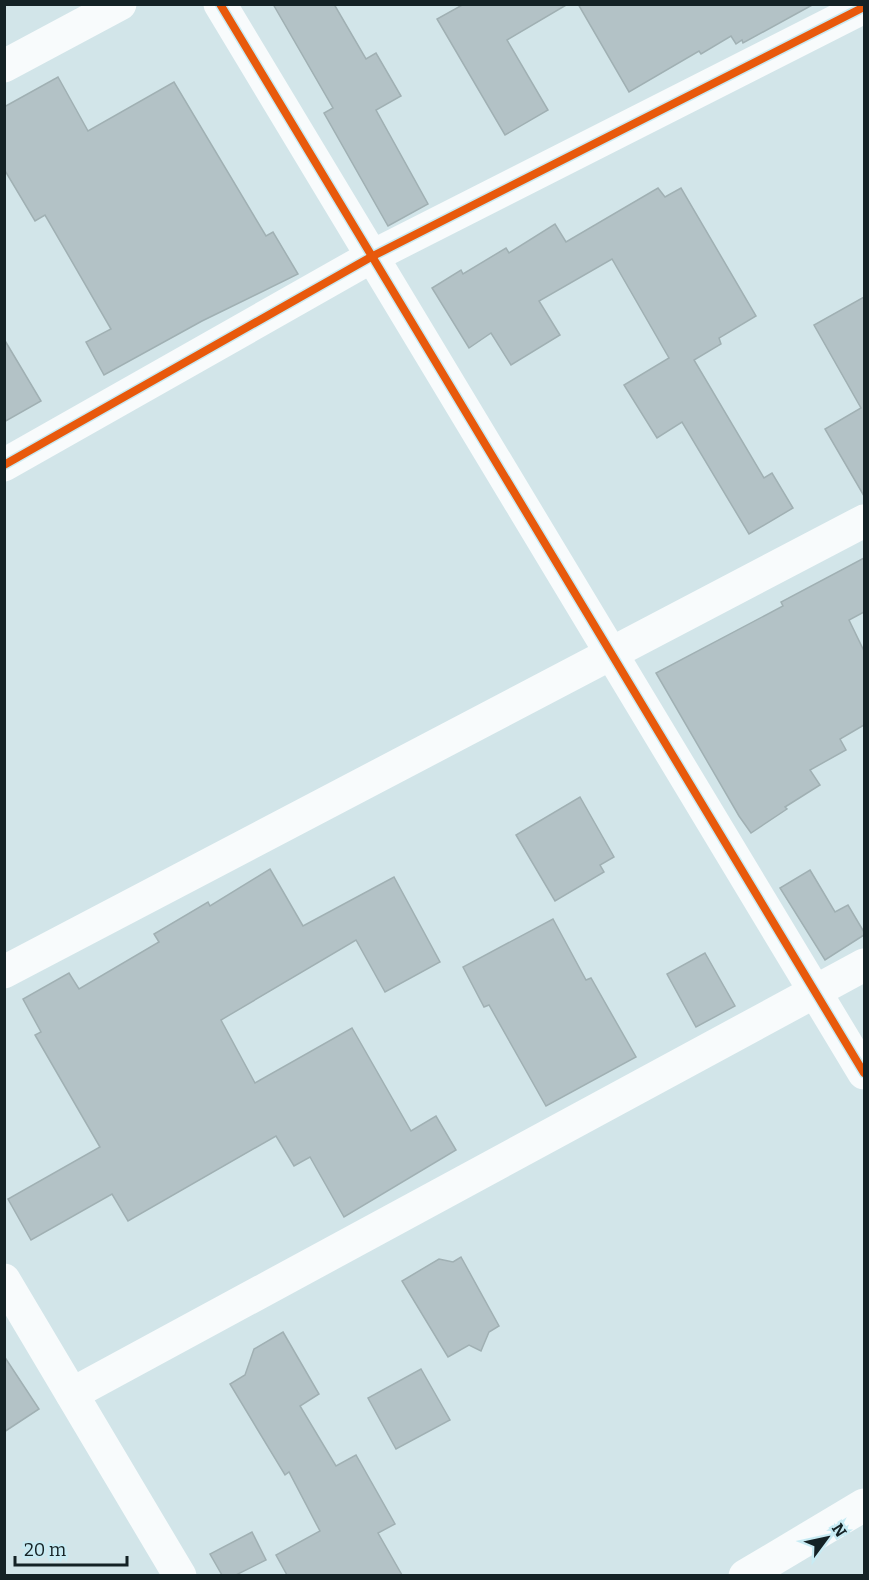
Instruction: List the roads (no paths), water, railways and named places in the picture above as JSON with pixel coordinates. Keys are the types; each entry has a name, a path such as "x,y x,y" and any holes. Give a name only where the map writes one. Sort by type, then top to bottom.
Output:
{"street":[{"path":"4,66 120,4"},
{"path":"220,4 864,1073"},
{"path":"4,465 371,257 864,7"},
{"path":"4,972 864,521"},
{"path":"72,1394 814,990 864,965"},
{"path":"4,1280 180,1575"},
{"path":"745,1575 864,1505"}]}
